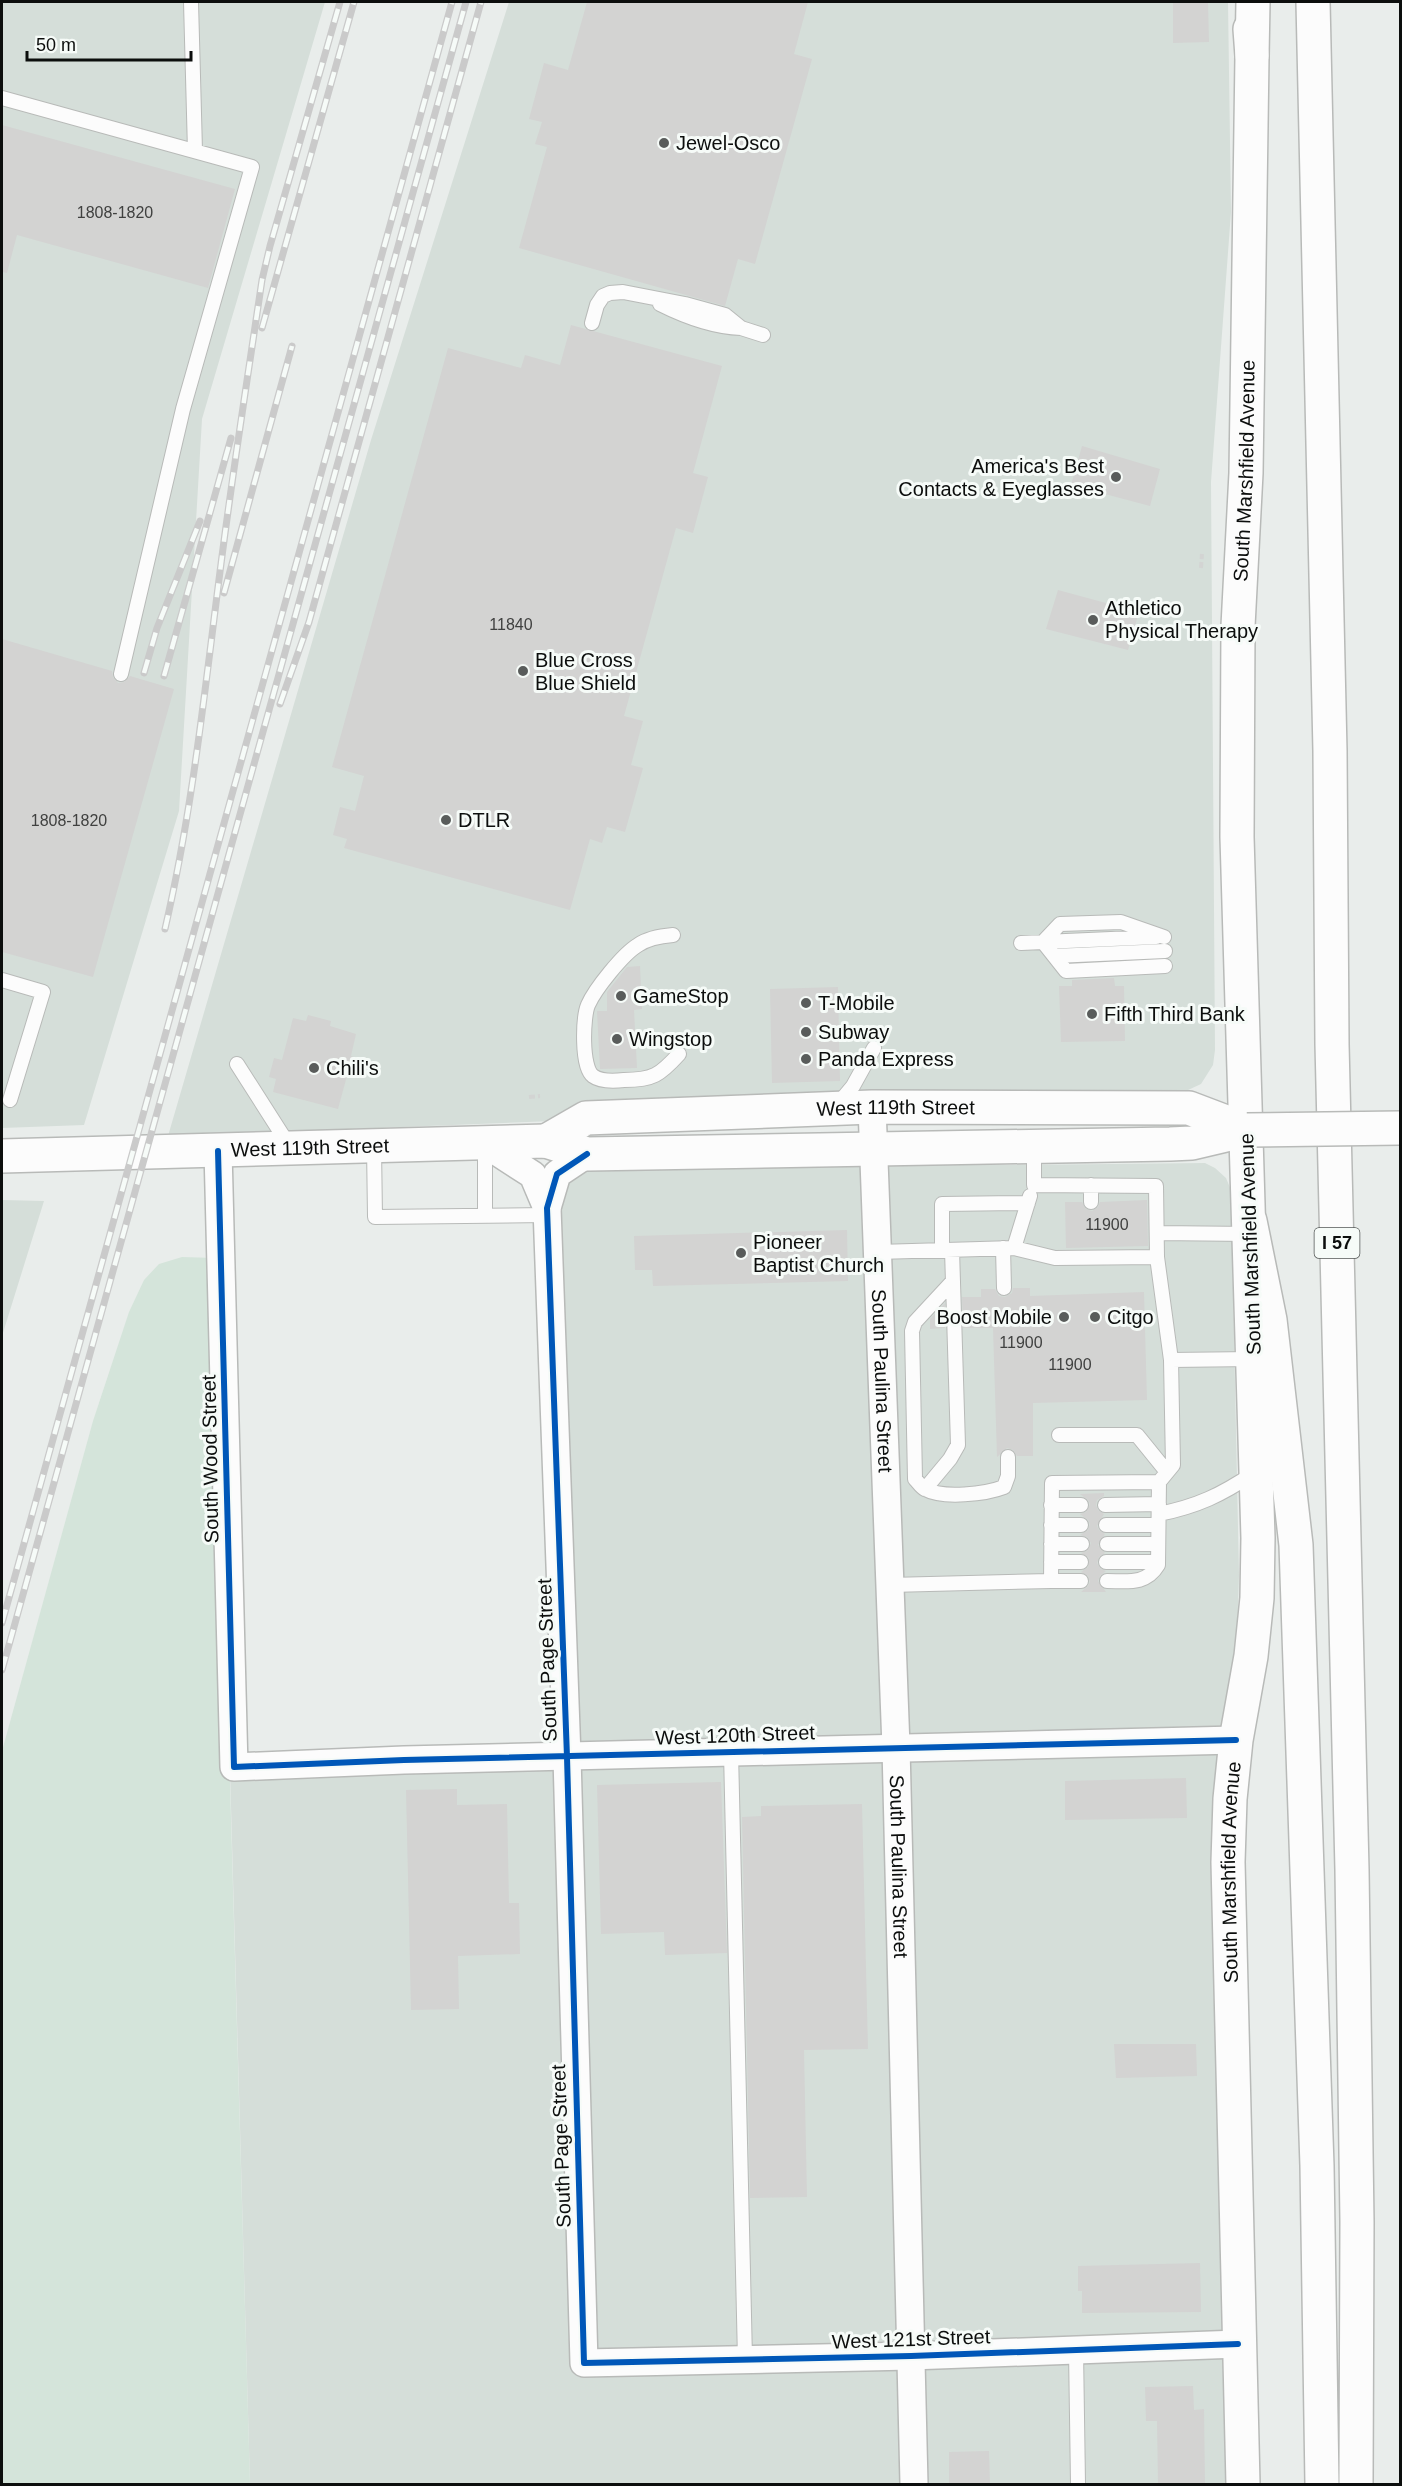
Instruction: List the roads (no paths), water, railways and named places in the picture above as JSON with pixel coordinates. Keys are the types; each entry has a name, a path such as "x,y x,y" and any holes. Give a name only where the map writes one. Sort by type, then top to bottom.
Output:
{"main road":[{"name":"South Marshfield Avenue","path":"1243,2484 1228,1862 1230,1799 1236,1740 1251,1656 1257,1598 1250,1227 1237,837 1238,626 1246,473 1252,56 1248,2"},
{"path":"1252,56 1253,2"},
{"name":"I 57","path":"1313,2 1330,751 1332,1044 1352,1870 1357,2233 1356,2484"},
{"name":"West 119th Street","path":"546,1141 586,1118 873,1107 1189,1108 1247,1130"},
{"name":"West 119th Street","path":"2,1156 546,1141 587,1154 1192,1143 1247,1130 1401,1128"},
{"path":"1250,1227 1270,1320 1296,1545 1317,2154 1322,2484"}],"street":[{"name":"South Paulina Street","path":"873,1107 896,1747 914,2484"},
{"name":"South Page Street","path":"485,1144 533,1175 547,1211"},
{"name":"South Wood Street","path":"218,1151 234,1767"},
{"name":"South Page Street","path":"584,2363 567,1757 547,1211 557,1174 587,1154"},
{"name":"West 120th Street","path":"234,1767 404,1760 1236,1740"},
{"name":"West 121st Street","path":"584,2363 911,2356 1239,2344"}],"lane":[{"path":"191,2 195,151"},
{"path":"2,98 252,167 183,409 121,674"},
{"path":"591,323 597,305 603,296 623,292 648,298 684,316 763,335"},
{"path":"1021,943 1043,942 1060,924 1121,922 1164,937"},
{"path":"673,935 648,940 638,945 595,993 585,1013 586,1060 588,1070 593,1076 601,1079 643,1080 664,1071 679,1054"},
{"path":"1043,942 1066,970 1165,966"},
{"path":"1054,956 1165,951"},
{"path":"2,980 43,992 10,1100"},
{"path":"835,1108 853,1086 874,1048"},
{"path":"237,1064 291,1149"},
{"path":"485,1144 485,1215"},
{"path":"1004,1288 1009,1248 1034,1185 1034,1146"},
{"path":"374,1147 375,1217 485,1215 547,1211"},
{"path":"1034,1185 1156,1186 1157,1257 1171,1360 1173,1465 1163,1477 1158,1515 1158,1562 1152,1576 1142,1581 1107,1581"},
{"path":"1091,1185 1091,1202"},
{"path":"1128,1186 1129,1201"},
{"path":"925,1489 950,1460 958,1445 953,1281 942,1204 1028,1203"},
{"path":"1157,1233 1250,1227"},
{"path":"878,1252 1009,1248 1055,1258 1092,1252 1130,1252 1157,1257"},
{"path":"953,1281 915,1322 912,1331 915,1479 925,1489 941,1494 988,1493 1004,1487 1008,1476 1008,1456"},
{"path":"1171,1360 1253,1359"},
{"path":"1059,1435 1137,1435 1163,1477"},
{"path":"1106,1525 1191,1507 1229,1490 1256,1472"},
{"path":"1051,1581 1052,1483 1163,1477"},
{"path":"1051,1505 1081,1505"},
{"path":"1105,1505 1158,1515"},
{"path":"1051,1525 1082,1525"},
{"path":"1051,1544 1082,1544"},
{"path":"1107,1544 1158,1544"},
{"path":"1051,1562 1082,1562"},
{"path":"1106,1562 1158,1562"},
{"path":"890,1585 1082,1581"},
{"path":"731,1752 744,2359"},
{"path":"1076,2350 1078,2484"}],"railway":[{"path":"165,929 191,793 230,493 262,280 340,2"},
{"path":"262,328 354,2"},
{"path":"2,1623 452,2"},
{"path":"2,1670 466,2"},
{"path":"280,704 309,622 481,2"},
{"path":"224,593 292,346"},
{"path":"164,676 231,438"},
{"path":"144,673 157,628 200,521"}],"place":[{"name":"Jewel-Osco","path":"664,143"},
{"name":"America's Best Contacts & Eyeglasses","path":"1116,477"},
{"name":"Athletico Physical Therapy","path":"1093,620"},
{"name":"Blue Cross Blue Shield","path":"523,671"},
{"name":"DTLR","path":"446,820"},
{"name":"GameStop","path":"621,996"},
{"name":"T-Mobile","path":"806,1003"},
{"name":"Fifth Third Bank","path":"1092,1014"},
{"name":"Subway","path":"806,1032"},
{"name":"Wingstop","path":"617,1039"},
{"name":"Panda Express","path":"806,1059"},
{"name":"Chili's","path":"314,1068"},
{"name":"Pioneer Baptist Church","path":"741,1253"},
{"name":"Boost Mobile","path":"1064,1317"},
{"name":"Citgo","path":"1095,1317"}]}
